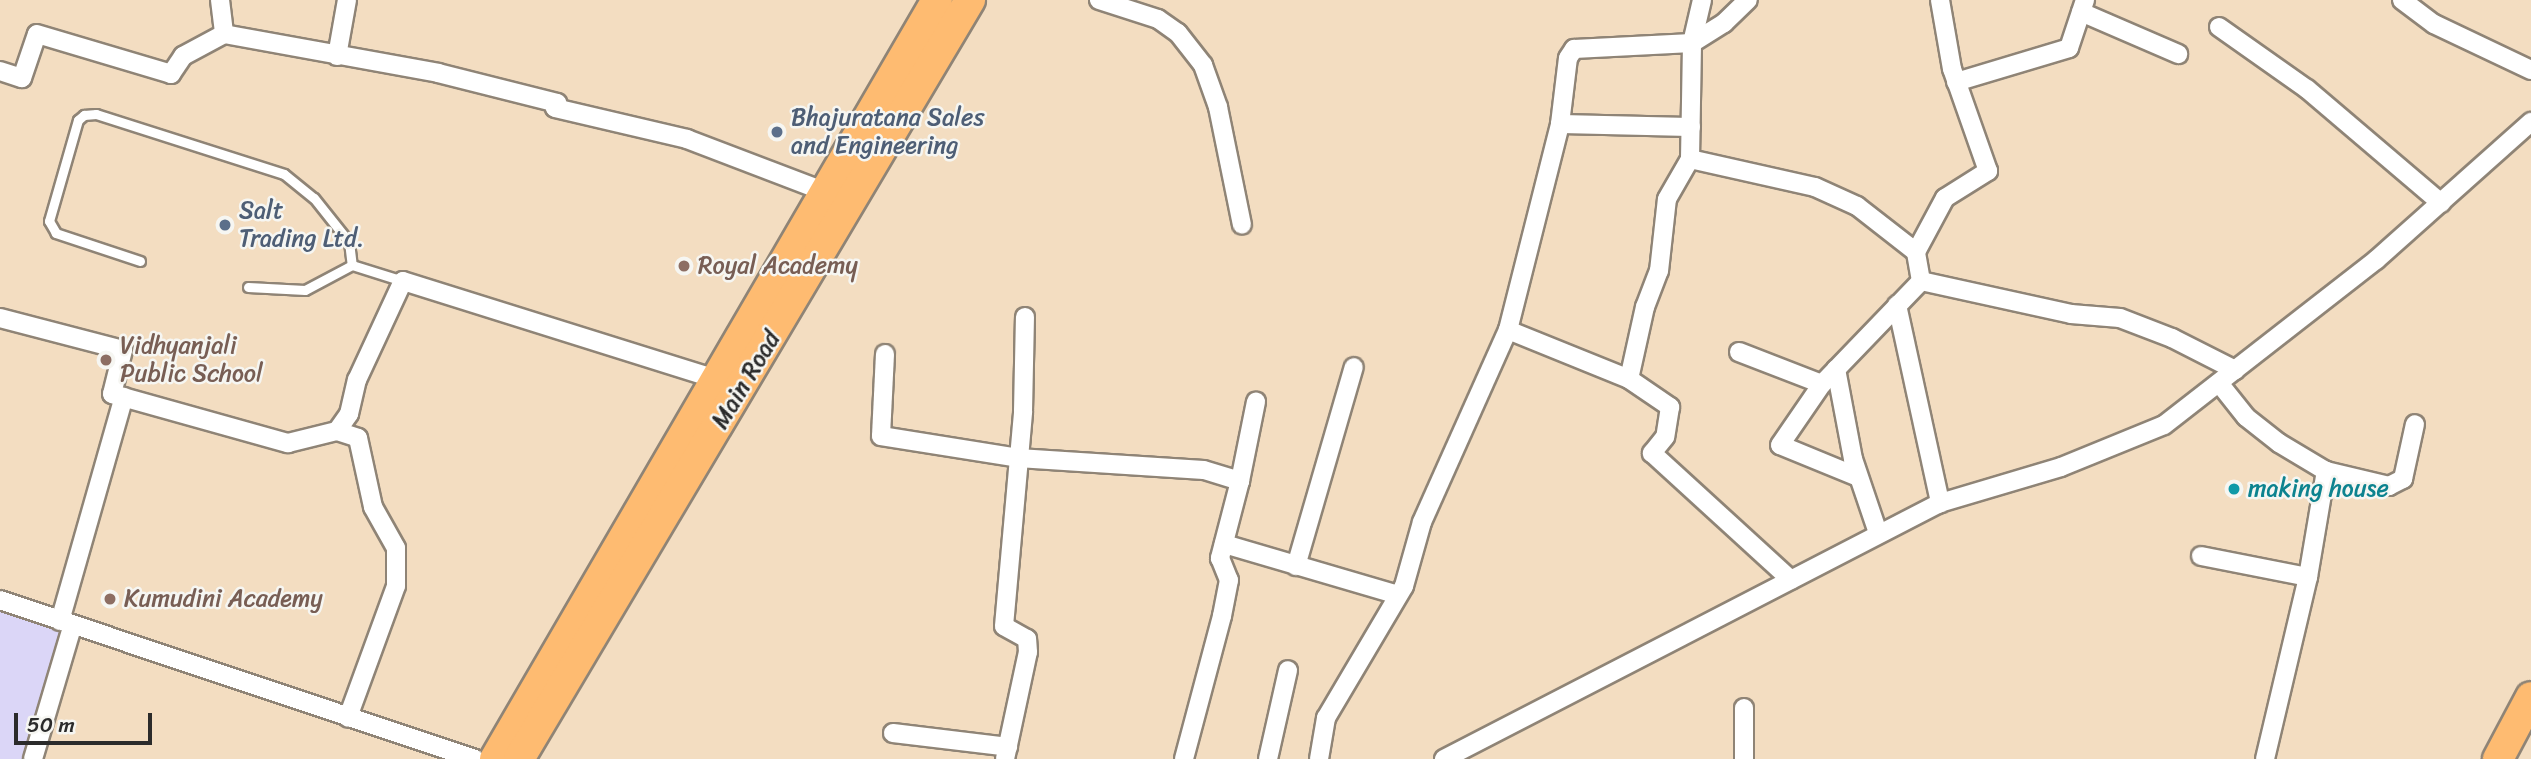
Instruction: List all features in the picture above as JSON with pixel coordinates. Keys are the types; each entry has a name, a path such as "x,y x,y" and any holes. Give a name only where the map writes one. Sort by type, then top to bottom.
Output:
{"main road":[{"name":"Main Road","path":"519,759 729,383 823,190 937,0"},
{"name":"Main Road","path":"495,759 729,383 853,202 970,0"},
{"path":"2498,759 2531,696"}],"street":[{"path":"220,0 224,34"},
{"path":"337,56 346,0"},
{"path":"1098,0 1158,19 1178,33 1203,65 1218,107 1242,225"},
{"path":"1629,379 1645,307 1659,271 1667,199 1690,159 1692,43 1702,0"},
{"path":"1320,759 1326,718 1398,595 1422,522 1508,330 1560,124 1568,58 1574,49 1692,43 1724,23 1748,0"},
{"path":"1921,281 1916,252 1945,198 1988,171 1956,82 1940,0"},
{"path":"2402,0 2434,24 2531,69"},
{"path":"1956,82 2069,48 2083,6 2178,54"},
{"path":"2219,27 2307,89 2441,203"},
{"path":"0,71 22,78 37,34 171,74 183,56 224,34 438,73 557,103 555,108 687,139 853,202"},
{"path":"1444,759 1940,503 2061,467 2164,425 2441,203 2531,122"},
{"path":"1560,124 1690,127"},
{"path":"1690,159 1815,187 1857,206 1916,252"},
{"path":"337,431 349,414 357,380 403,281 729,383"},
{"path":"1921,281 2071,314 2120,318 2172,338 2235,370"},
{"path":"1858,477 1780,445 1822,383 1921,281"},
{"path":"1897,305 1940,503"},
{"path":"0,317 123,350 113,394 288,443 337,431 358,439 373,507 396,548 396,586 348,717"},
{"path":"893,733 1006,753 1028,652 1027,639 1004,626 1018,458 1025,317"},
{"path":"1508,330 1629,379 1670,407 1665,438 1652,453 1791,580"},
{"path":"1739,352 1822,383"},
{"path":"886,355 881,436 1018,458 1132,462 1204,470 1240,481"},
{"path":"1296,566 1354,368"},
{"path":"1836,369 1858,477 1878,533"},
{"path":"2219,383 2262,430 2326,471 2396,485 2403,479 2415,424"},
{"path":"33,759 124,397"},
{"path":"1184,759 1229,580 1220,558 1240,481 1256,402"},
{"path":"2265,759 2308,577 2326,471"},
{"path":"1224,544 1398,595"},
{"path":"2201,556 2308,577"},
{"path":"0,600 475,759"},
{"path":"1268,759 1287,670"},
{"path":"1744,708 1744,759"}],"lane":[{"path":"139,261 56,233 49,221 78,120 84,115 96,114 284,174 314,198 349,242 352,265"},
{"path":"248,287 305,290 352,265 403,281"}],"shaded area":[{"path":"0,609 72,634 34,759 0,759"}],"place":[{"name":"Bhajuratana Sales and Engineering","path":"777,132"},
{"name":"Salt Trading Ltd.","path":"225,225"},
{"name":"Royal Academy","path":"684,266"},
{"name":"Vidhyanjali Public School","path":"106,360"},
{"name":"making house","path":"2234,489"},
{"name":"Kumudini Academy","path":"110,599"}]}
